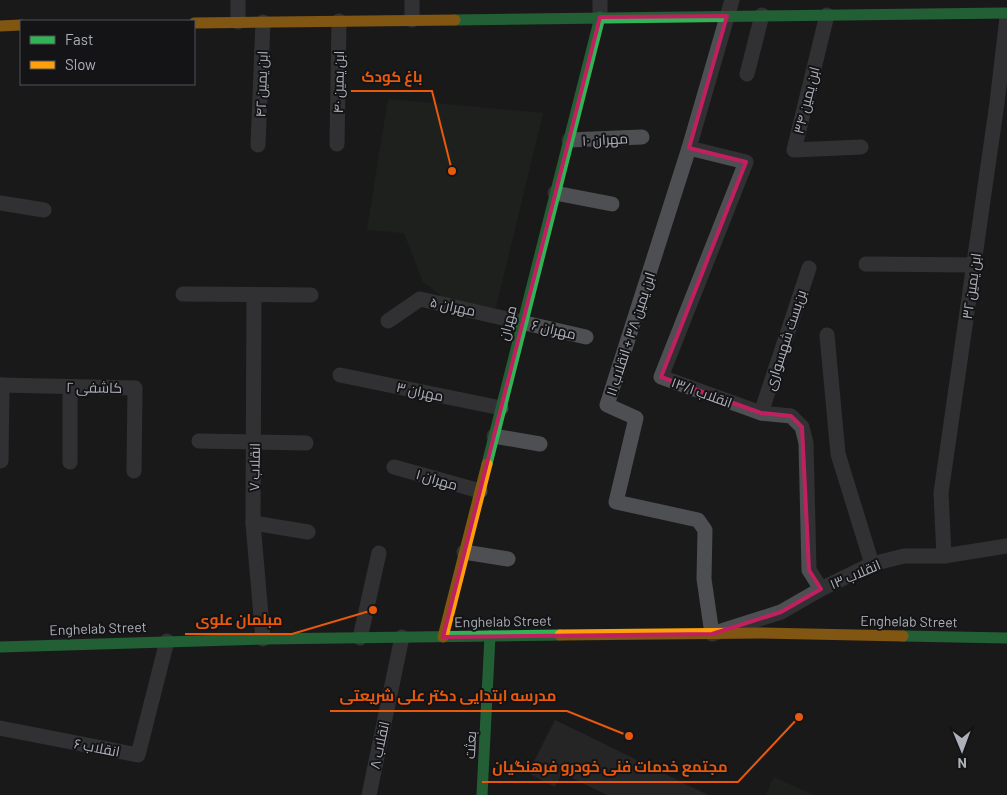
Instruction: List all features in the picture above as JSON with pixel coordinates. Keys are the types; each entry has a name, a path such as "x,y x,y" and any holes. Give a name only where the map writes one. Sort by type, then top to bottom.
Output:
{"street":[{"path":"238,0 238,22"},
{"path":"412,0 412,20"},
{"path":"600,0 600,17"},
{"name":"ابن یمین ۳۸ + انقلاب ۱۱","path":"712,634 704,579 704,530 698,520 616,502 636,418 607,405 689,148 732,0"},
{"path":"195,23 727,16 762,15 813,7 827,15 894,7 979,6 1007,13"},
{"path":"747,74 762,15"},
{"name":"ابن یمین ۳۴","path":"827,15 794,150 861,147"},
{"name":"مهران","path":"443,637 600,17"},
{"name":"ابن یمین ۳۲","path":"944,556 941,493 997,102 1007,17"},
{"name":"ابن یمین ۴۰","path":"337,144 339,21"},
{"name":"ابن یمین ۴۲","path":"258,145 263,22"},
{"path":"0,26 20,25"},
{"name":"مهران ۱۰","path":"568,140 642,137"},
{"name":"انقلاب ۱۳/۱","path":"689,148 746,162 661,377 761,413 791,416 802,427 806,443 809,570 821,588"},
{"path":"555,193 612,204"},
{"path":"0,203 44,210"},
{"path":"866,264 974,264"},
{"name":"بن‌بست شهسواری","path":"761,413 809,268"},
{"path":"183,294 311,295"},
{"name":"انقلاب ۷","path":"254,295 254,523 263,639"},
{"name":"مهران ۵","path":"388,321 420,299 523,322"},
{"name":"مهران ۶","path":"523,322 586,337"},
{"path":"827,335 838,454 872,564"},
{"name":"مهران ۳","path":"340,375 501,408"},
{"path":"1,385 1,461"},
{"name":"کاشفی ۲","path":"1,385 135,388 134,471"},
{"path":"70,387 70,462"},
{"path":"494,436 540,444"},
{"path":"199,441 306,443"},
{"name":"مهران ۱","path":"394,466 480,491"},
{"path":"254,523 308,532"},
{"name":"انقلاب ۱۳","path":"712,634 781,612 821,588 872,564 904,556 944,556 1007,546"},
{"path":"464,552 508,559"},
{"path":"360,638 379,553"},
{"name":"Enghelab Street","path":"0,647 263,639 712,634 1007,638"},
{"name":"بعثت","path":"482,795 490,636"},
{"name":"انقلاب ۸","path":"368,795 402,637"},
{"name":"انقلاب ۶","path":"0,728 138,755 167,641"}],"highlighted area":[{"path":"727,16 689,148 746,162 661,377 761,413 791,416 802,427 809,570 821,589 781,612 712,634 443,637 600,17"}],"shaded area":[{"path":"388,99 543,113 492,324 469,316 423,282 404,233 367,230"},
{"path":"774,777 813,795 766,795"}],"building":[{"path":"555,720 708,795 607,795 562,773 555,787 528,773"}],"traffic: fast":[{"path":"455,20 1007,13"},
{"path":"487,464 600,17"},
{"path":"0,647 263,639 560,635"},
{"path":"482,795 490,636"},
{"path":"903,636 1007,638"}],"traffic: slow":[{"path":"195,23 455,20"},
{"path":"0,26 20,25"},
{"path":"443,637 487,464"},
{"path":"560,635 761,633 903,636"}],"place":[{"name":"باغ کودک","path":"452,171"},
{"name":"مبلمان علوی","path":"373,610"},
{"name":"مجتمع خدمات فنی خودرو فرهنگیان","path":"799,717"},
{"name":"مدرسه ابتدایی دکتر علی شریعتی","path":"629,736"}]}
